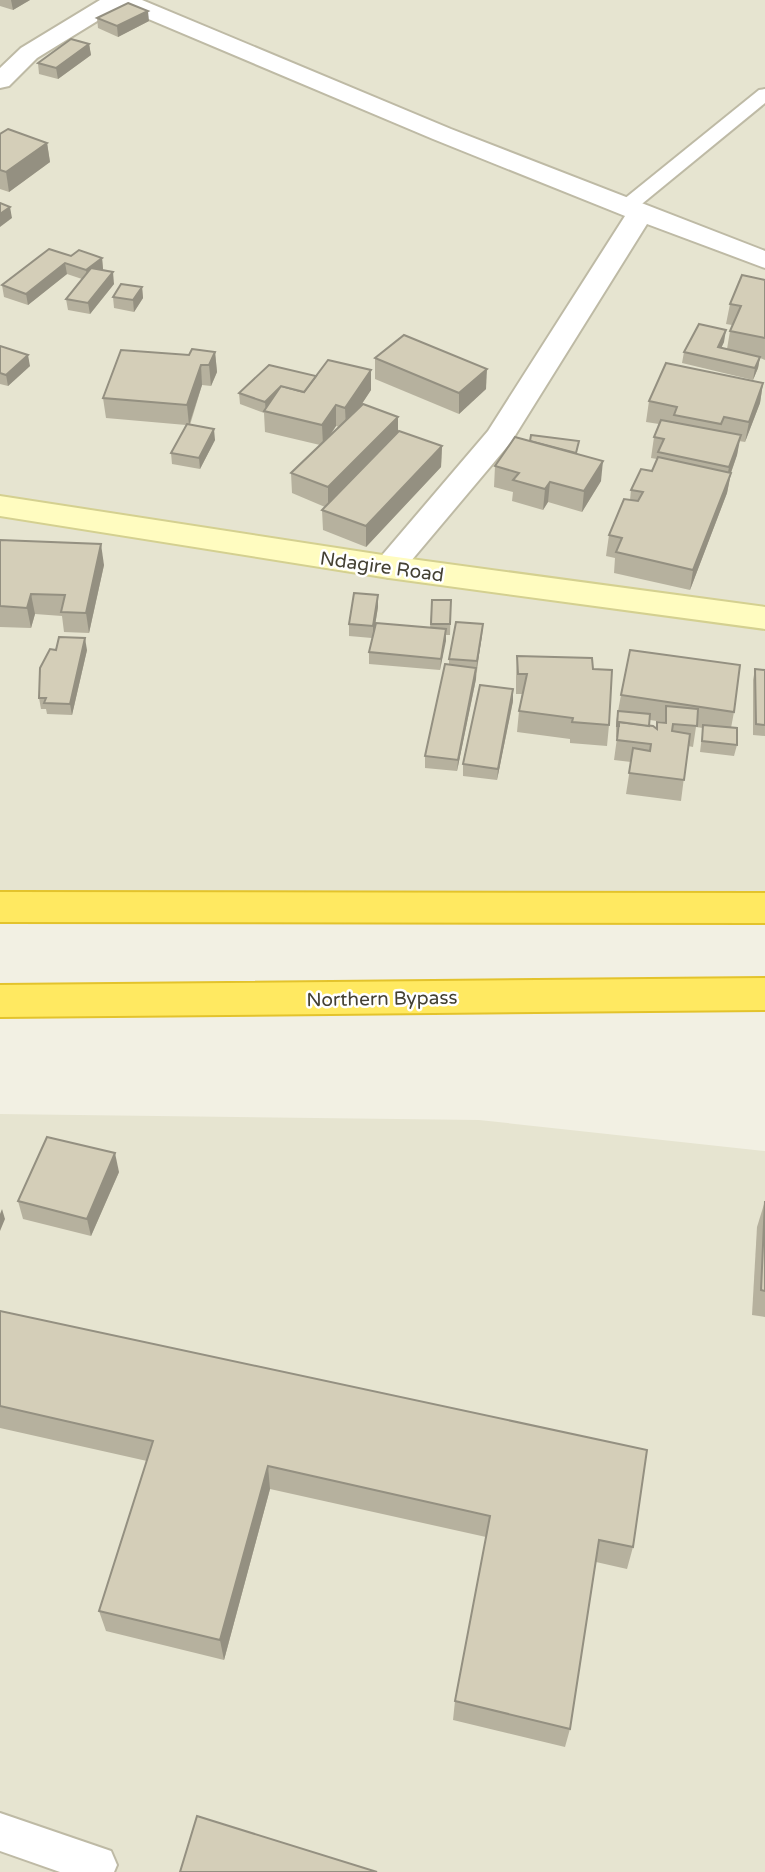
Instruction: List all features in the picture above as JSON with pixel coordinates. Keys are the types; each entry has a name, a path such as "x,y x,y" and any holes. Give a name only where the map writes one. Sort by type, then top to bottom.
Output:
{"highway":[{"path":"0,907 765,908"},
{"name":"Northern Bypass","path":"0,1001 765,994"}],"street":[{"path":"0,81 29,53 116,0"},
{"path":"122,0 327,87 633,211 765,260"},
{"path":"389,567 500,436 633,211"},
{"name":"Ndagire Road","path":"0,506 389,567 765,618"}],"lane":[{"path":"633,211 765,94"},
{"path":"0,1832 97,1865"}],"shaded area":[{"path":"0,0 765,0 765,908 0,907"},
{"path":"0,1114 479,1120 765,1151 765,1872 0,1872"}],"building":[{"path":"128,3 148,11 117,26 97,18"},
{"path":"71,39 89,44 56,68 38,63"},
{"path":"8,129 47,143 6,172 0,170 0,134"},
{"path":"0,203 10,207 0,214"},
{"path":"49,249 71,256 79,250 102,258 86,270 65,263 26,294 2,285"},
{"path":"91,268 113,272 88,303 66,299"},
{"path":"742,275 765,280 765,338 730,331 741,306 730,304"},
{"path":"121,284 142,287 133,300 113,297"},
{"path":"699,324 726,330 718,347 760,357 755,368 684,352"},
{"path":"404,335 487,369 459,393 375,358"},
{"path":"0,346 28,355 6,375 0,373"},
{"path":"192,349 215,352 209,365 201,365 187,405 103,398 121,350 189,355"},
{"path":"328,360 371,370 345,408 336,405 322,425 264,411 281,386 304,392"},
{"path":"666,363 763,383 749,422 724,417 721,424 674,415 677,407 649,401"},
{"path":"269,365 316,376 304,392 281,386 265,402 239,393"},
{"path":"363,404 398,417 328,487 291,473"},
{"path":"661,420 741,435 729,467 658,452 664,439 654,437"},
{"path":"187,424 214,429 199,458 171,453"},
{"path":"399,431 442,446 366,526 322,510"},
{"path":"531,435 579,441 576,453 530,441"},
{"path":"515,437 603,461 584,491 550,482 545,489 513,480 519,473 495,466"},
{"path":"658,457 731,473 693,570 616,552 622,538 609,535 624,499 638,501 643,492 631,490 641,469 652,471"},
{"path":"0,540 101,544 86,613 61,612 65,595 31,594 27,608 0,606"},
{"path":"354,593 378,595 373,626 349,624"},
{"path":"432,600 451,600 450,624 431,624"},
{"path":"456,622 483,624 477,661 449,659"},
{"path":"376,623 446,629 441,659 369,652"},
{"path":"59,637 85,638 70,704 44,703 46,698 39,698 40,668 50,649 56,650"},
{"path":"630,650 740,665 734,712 621,695"},
{"path":"517,656 592,658 593,669 612,670 609,725 572,722 573,718 519,711 527,674 518,674"},
{"path":"445,664 476,668 458,760 425,756"},
{"path":"755,669 765,670 765,725 756,724"},
{"path":"480,685 513,689 498,769 463,764"},
{"path":"666,706 698,709 697,726 673,724 672,731 690,734 684,780 629,773 633,748 650,751 651,744 617,740 619,722 653,726 657,729 657,722 666,723"},
{"path":"618,711 650,714 649,726 619,722 617,726"},
{"path":"703,725 737,728 737,745 702,741"},
{"path":"47,1137 115,1153 87,1219 18,1201"},
{"path":"765,1201 765,1291 761,1290"},
{"path":"0,1311 647,1450 633,1547 599,1540 570,1729 455,1701 490,1516 268,1466 220,1640 99,1611 153,1441 0,1406"},
{"path":"197,1816 377,1872 180,1872"}]}
